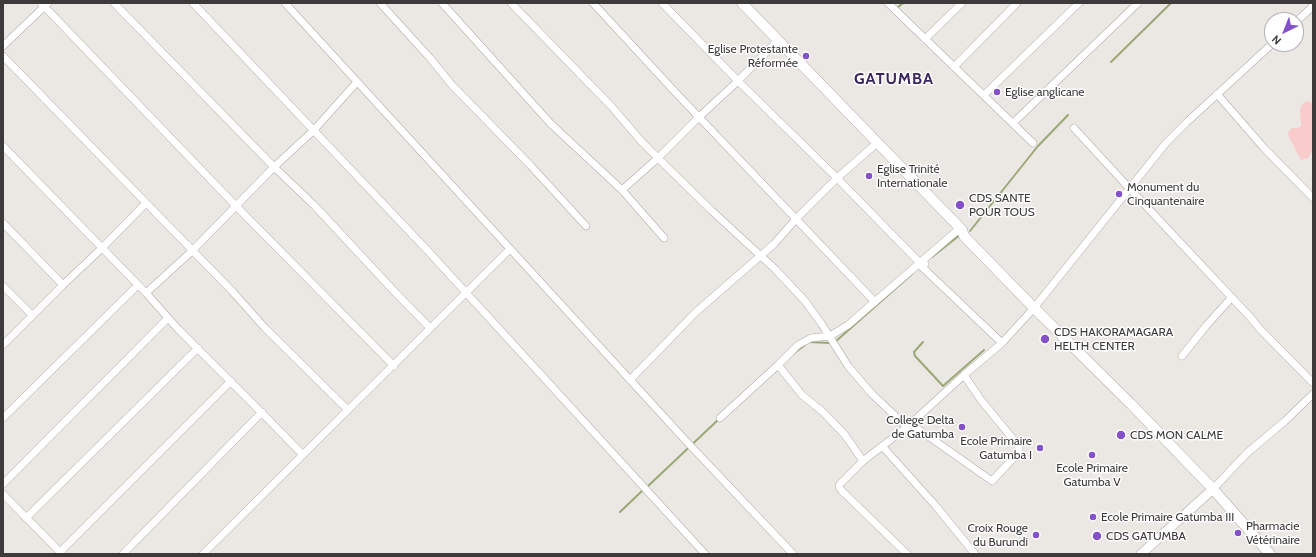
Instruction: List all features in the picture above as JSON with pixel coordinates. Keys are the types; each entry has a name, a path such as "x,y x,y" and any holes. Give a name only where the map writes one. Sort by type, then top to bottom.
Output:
{"main road":[{"path":"742,3 962,230 964,236 1131,404 1212,489 1270,554"},
{"path":"1141,554 1212,489"}],"street":[{"path":"114,3 274,167 314,205 430,328"},
{"path":"193,3 467,293 706,554"},
{"path":"285,3 694,450 793,554"},
{"path":"380,3 430,58 452,85 531,166 586,226"},
{"path":"442,3 551,124 622,190 664,238"},
{"path":"511,3 612,107 641,141 712,211 760,255 805,301 833,340 848,366 872,394 909,426 992,481 1018,452 1019,448 981,400 964,375"},
{"path":"593,3 875,302"},
{"path":"662,3 738,81 923,263 922,268 1002,343"},
{"path":"925,39 962,3"},
{"path":"954,67 1017,3"},
{"path":"984,95 1079,3"},
{"path":"1013,123 1138,3"},
{"path":"3,46 44,4 236,206 394,366"},
{"path":"892,4 925,39 1033,143"},
{"path":"1304,14 1313,6"},
{"path":"622,190 658,158 778,40"},
{"path":"907,554 839,487 840,484 863,461 909,426 964,375 1002,343 1034,308 1166,143 1264,51"},
{"path":"3,56 232,291 265,328 348,410"},
{"path":"146,293 192,251 274,167 313,130 357,82"},
{"path":"1217,94 1264,148 1313,198"},
{"path":"1074,128 1232,297 1259,328 1313,383"},
{"path":"630,380 696,312 774,244 796,219 877,143"},
{"path":"3,146 146,293 178,329 303,455"},
{"path":"3,345 146,203"},
{"path":"3,223 63,284"},
{"path":"833,340 848,325 923,263 960,228"},
{"path":"203,554 394,366 510,249"},
{"path":"3,418 138,285"},
{"path":"3,286 32,316"},
{"path":"1182,356 1232,297"},
{"path":"3,484 168,318"},
{"path":"720,418 779,367 798,345 811,338 833,340"},
{"path":"26,518 198,348"},
{"path":"779,367 802,395 823,412 846,435 863,461"},
{"path":"3,494 61,553 231,382"},
{"path":"1212,489 1247,453 1285,421 1313,394"},
{"path":"123,554 262,412"},
{"path":"882,446 935,505 975,554"}],"shaded area":[{"path":"1309,101 1313,105 1313,149 1308,158 1301,160 1288,135 1292,128 1301,126 1301,106 1305,102"}],"waterway":[{"path":"897,8 903,3"},
{"path":"1111,62 1171,3"},
{"path":"970,231 1038,146 1068,115"},
{"path":"932,257 960,235"},
{"path":"835,342 912,274"},
{"path":"809,342 830,343"},
{"path":"923,342 914,352 915,356 943,386 984,350"},
{"path":"793,354 805,345"},
{"path":"647,487 719,419"},
{"path":"620,512 643,490"}],"place":[{"name":"Eglise Protestante Réformée","path":"806,56"},
{"name":"Eglise anglicane","path":"997,92"},
{"name":"Eglise Trinité Internationale","path":"869,176"},
{"name":"Monument du Cinquantenaire","path":"1119,194"},
{"name":"CDS SANTE POUR TOUS","path":"960,205"},
{"name":"CDS HAKORAMAGARA HELTH CENTER","path":"1045,339"},
{"name":"College Delta de Gatumba","path":"962,427"},
{"name":"CDS MON CALME","path":"1121,435"},
{"name":"Ecole Primaire Gatumba I","path":"1040,448"},
{"name":"Ecole Primaire Gatumba V","path":"1092,455"},
{"name":"Ecole Primaire Gatumba III","path":"1093,517"},
{"name":"Pharmacie Vétérinaire","path":"1238,533"},
{"name":"Croix Rouge du Burundi","path":"1036,535"},
{"name":"CDS GATUMBA","path":"1097,536"}],"district":[{"name":"GATUMBA","path":"894,79"}]}
